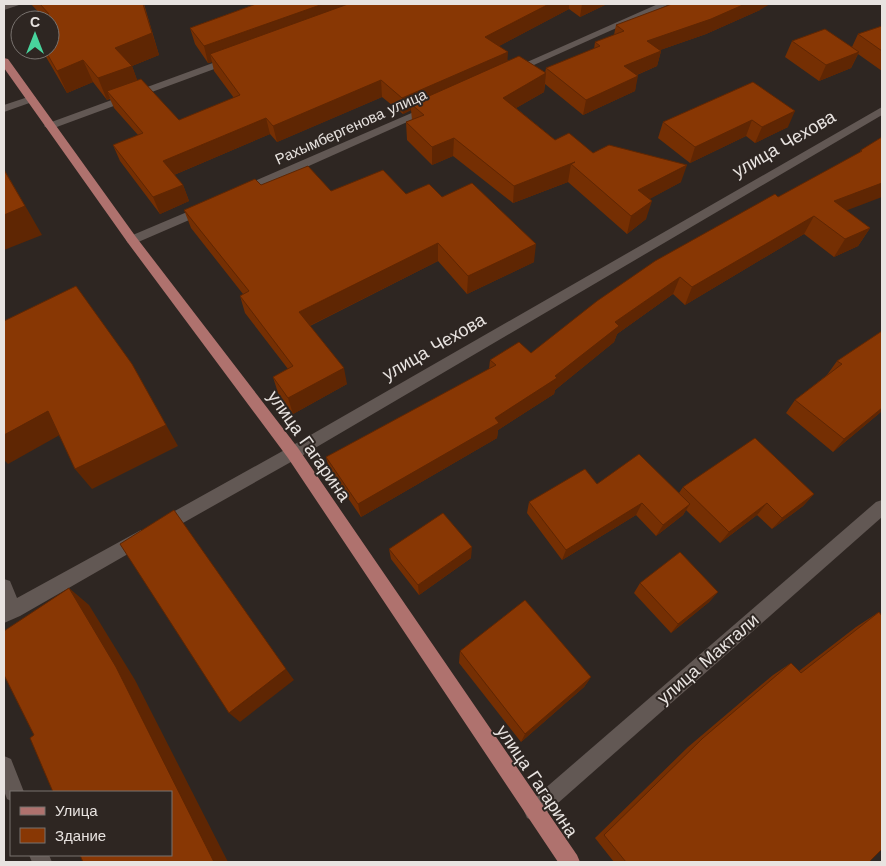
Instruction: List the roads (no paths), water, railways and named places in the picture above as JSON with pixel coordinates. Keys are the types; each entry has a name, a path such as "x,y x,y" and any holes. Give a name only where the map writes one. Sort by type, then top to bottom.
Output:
{"main road":[{"name":"улица Гагарина","path":"4,61 132,240 293,453 570,862"}],"street":[{"path":"4,8 17,4"},
{"path":"502,76 665,4"},
{"path":"50,126 244,55"},
{"path":"4,109 31,99"},
{"name":"Рахымбергенова улица","path":"231,196 439,104"},
{"name":"улица Чехова","path":"9,612 293,453 882,110"},
{"path":"132,240 213,204"},
{"name":"улица Мактали","path":"534,811 882,508"},
{"path":"4,587 9,612"},
{"path":"4,766 14,791"}]}
